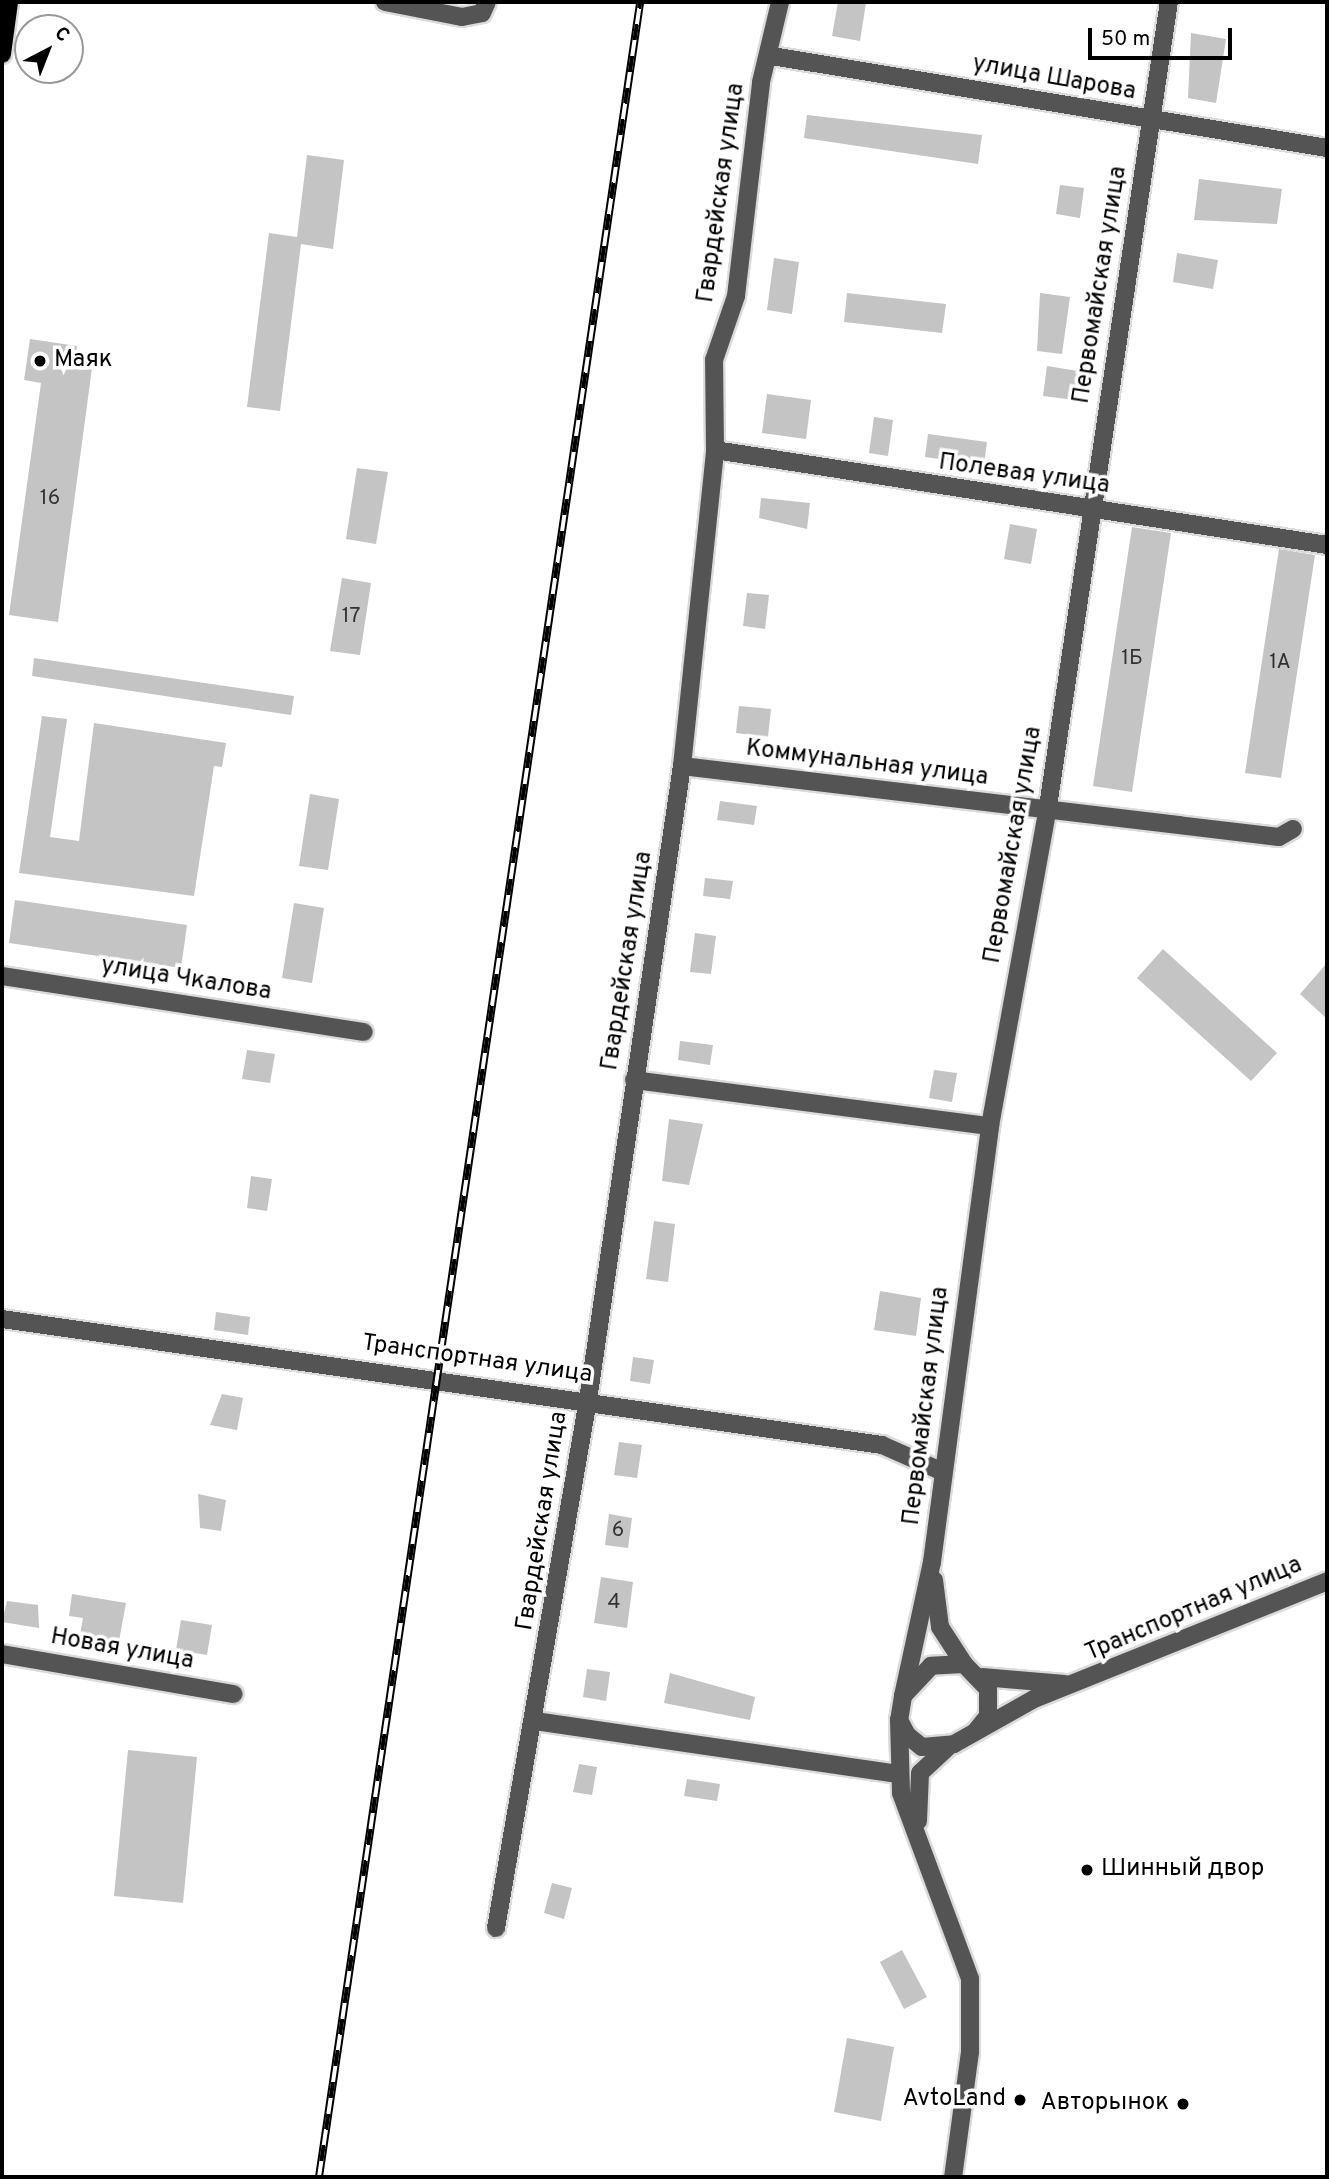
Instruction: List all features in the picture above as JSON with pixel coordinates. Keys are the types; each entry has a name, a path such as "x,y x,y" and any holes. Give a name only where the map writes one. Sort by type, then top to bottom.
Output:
{"main road":[{"path":"2,54 9,2"}],"street":[{"path":"385,2 462,18 484,8"},
{"name":"Гвардейская улица","path":"496,1928 535,1721 588,1400 682,766 715,450 714,360 734,303 761,82 772,56 780,2"},
{"name":"Первомайская улица","path":"903,1696 932,1562 941,1471 990,1126 1046,813 1169,2"},
{"name":"улица Шарова","path":"772,56 1327,149"},
{"name":"Полевая улица","path":"715,450 1327,545"},
{"name":"Коммунальная улица","path":"682,766 1046,813 1279,837 1293,829"},
{"name":"улица Чкалова","path":"2,976 363,1032"},
{"path":"634,1080 990,1126"},
{"name":"Транспортная улица","path":"2,1319 588,1400 882,1445 941,1471"},
{"path":"932,1562 940,1627 964,1664 982,1677 1079,1684"},
{"name":"Транспортная улица","path":"976,1731 1034,1699 1079,1684 1327,1581"},
{"name":"Новая улица","path":"2,1654 234,1694"},
{"path":"953,2177 970,2052 970,1979 898,1774 899,1720 903,1696 931,1665 964,1664"},
{"path":"929,1861 916,1785 932,1757 976,1731 989,1708 982,1677"},
{"path":"899,1720 922,1746 954,1744"},
{"path":"535,1721 898,1774"}],"building":[{"path":"838,2 866,3 860,41 832,36"},
{"path":"1191,33 1226,39 1216,103 1188,98"},
{"path":"807,115 982,135 978,164 804,138"},
{"path":"307,155 344,160 333,249 301,244 280,411 247,407 269,233 297,237"},
{"path":"1199,179 1282,189 1277,224 1194,220"},
{"path":"1060,185 1084,188 1080,218 1056,214"},
{"path":"1177,253 1218,260 1213,289 1173,282"},
{"path":"774,258 799,262 792,314 767,310"},
{"path":"847,293 946,304 942,333 844,322"},
{"path":"1040,293 1070,297 1062,354 1037,351"},
{"path":"30,339 77,346 74,366 92,368 58,622 9,615 41,383 24,380"},
{"path":"1047,366 1078,371 1074,400 1043,396"},
{"path":"767,394 811,400 806,439 762,433"},
{"path":"874,417 893,420 888,456 869,453"},
{"path":"928,434 987,442 984,465 925,457"},
{"path":"357,468 388,472 376,544 346,539"},
{"path":"761,498 810,503 807,529 759,518"},
{"path":"1010,524 1037,529 1031,564 1004,559"},
{"path":"1132,527 1171,533 1132,792 1093,786"},
{"path":"1279,549 1315,555 1281,778 1245,773"},
{"path":"342,578 371,583 360,655 330,651"},
{"path":"747,593 769,595 765,629 743,626"},
{"path":"34,658 294,696 291,715 32,676"},
{"path":"739,706 771,709 768,737 736,733"},
{"path":"42,716 67,719 50,837 79,841 94,723 226,743 222,767 214,766 194,896 19,873"},
{"path":"310,794 339,799 328,870 299,866"},
{"path":"720,801 757,806 754,825 717,820"},
{"path":"705,878 733,881 730,899 703,896"},
{"path":"15,900 187,925 181,968 9,943"},
{"path":"294,903 324,908 312,983 282,978"},
{"path":"695,933 716,936 711,974 690,972"},
{"path":"1163,949 1277,1053 1251,1081 1137,978"},
{"path":"1327,963 1327,1019 1300,994"},
{"path":"680,1041 713,1045 710,1065 678,1060"},
{"path":"247,1050 275,1054 270,1083 242,1079"},
{"path":"934,1070 957,1073 952,1102 929,1098"},
{"path":"669,1119 703,1124 689,1185 662,1181"},
{"path":"251,1176 272,1179 267,1211 247,1208"},
{"path":"654,1221 675,1224 668,1282 646,1279"},
{"path":"880,1291 921,1298 916,1336 874,1330"},
{"path":"216,1312 250,1317 248,1335 214,1330"},
{"path":"633,1357 654,1360 650,1384 630,1381"},
{"path":"222,1394 243,1398 237,1430 210,1425"},
{"path":"619,1442 642,1445 637,1478 614,1475"},
{"path":"198,1494 226,1500 221,1531 200,1528"},
{"path":"609,1514 632,1518 628,1548 605,1545"},
{"path":"601,1577 633,1582 627,1628 594,1623"},
{"path":"72,1594 126,1603 119,1641 80,1635 83,1618 69,1616"},
{"path":"7,1601 38,1605 39,1628 2,1622"},
{"path":"181,1620 212,1625 207,1655 176,1650"},
{"path":"587,1669 610,1672 606,1701 583,1697"},
{"path":"670,1673 755,1697 750,1720 664,1703"},
{"path":"128,1750 197,1757 183,1903 114,1896"},
{"path":"579,1764 597,1767 592,1795 573,1792"},
{"path":"687,1779 720,1784 717,1801 684,1796"},
{"path":"552,1883 572,1888 564,1919 544,1913"},
{"path":"902,1950 927,1997 904,2009 880,1962"},
{"path":"847,2038 894,2047 881,2121 834,2112"}],"railway":[{"path":"319,2177 640,2"}],"place":[{"name":"Маяк","path":"40,361"},
{"name":"Шинный двор","path":"1087,1870"},
{"name":"AvtoLand","path":"1020,2100"},
{"name":"Авторынок","path":"1183,2104"}]}
